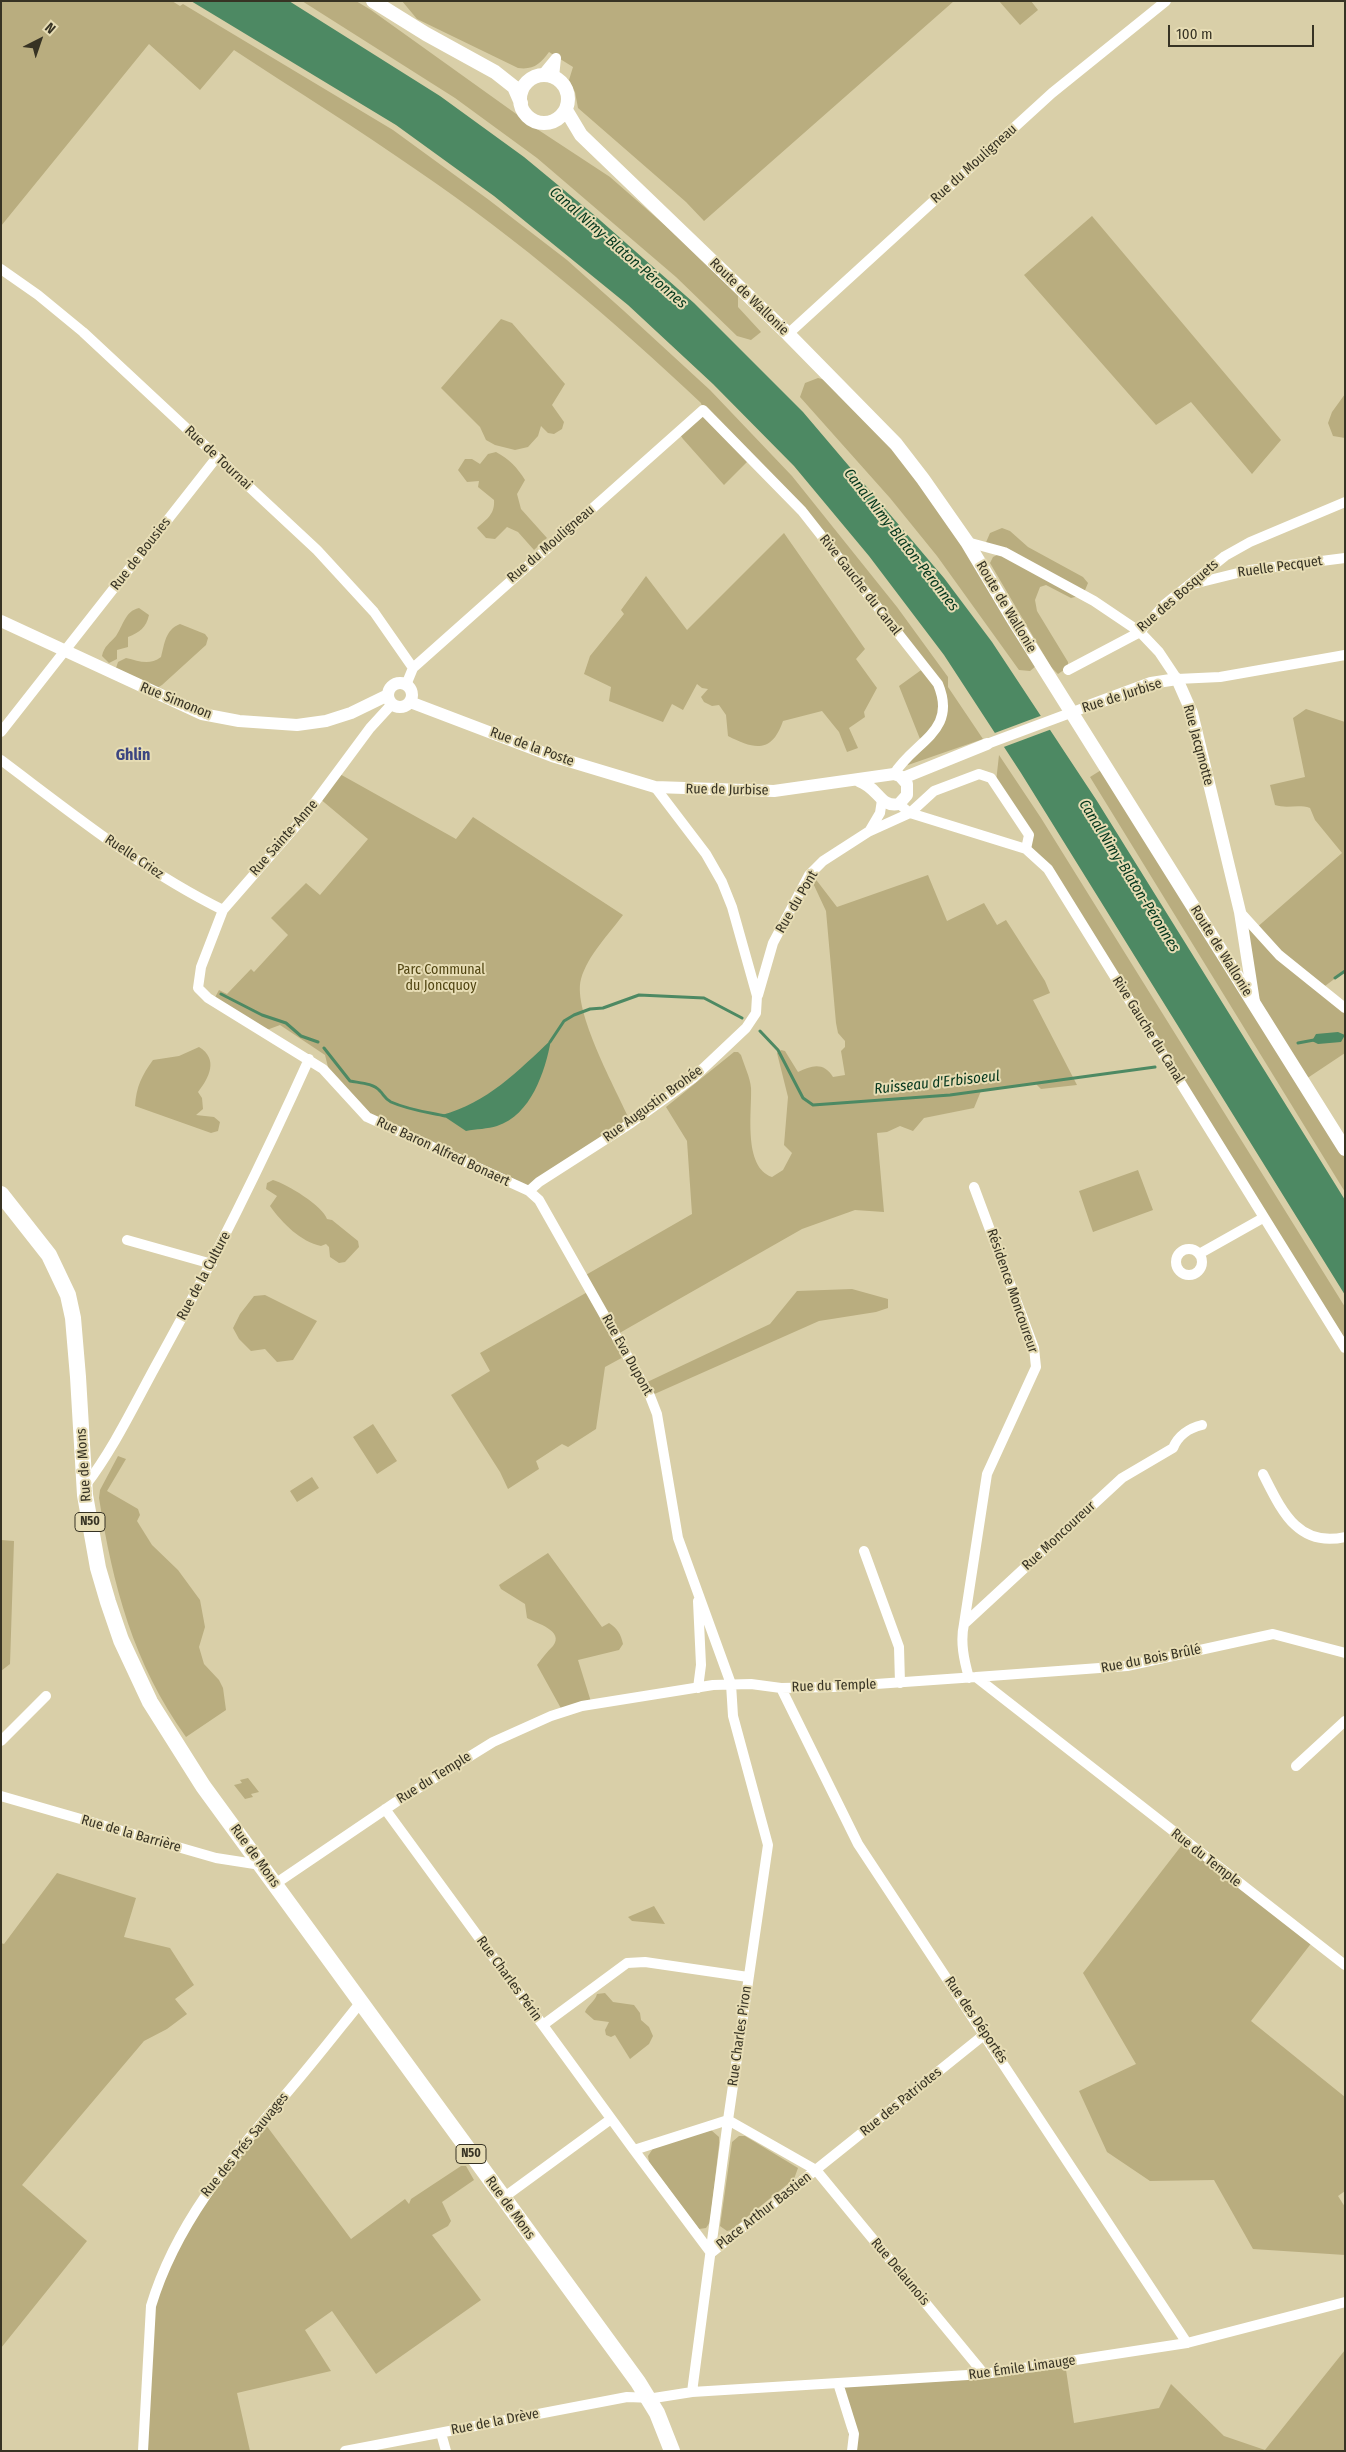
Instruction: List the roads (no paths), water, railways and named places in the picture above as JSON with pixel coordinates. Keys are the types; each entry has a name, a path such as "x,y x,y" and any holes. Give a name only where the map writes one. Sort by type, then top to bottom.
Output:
{"main road":[{"path":"373,1 426,34 495,72 514,87 527,115 533,120 565,125 581,135"},
{"path":"495,72 519,78 544,76 565,87 568,95 566,110 561,116 548,122"},
{"path":"521,103 522,90 530,80 544,76"},
{"path":"566,110 581,135"},
{"name":"Route de Wallonie","path":"581,135 788,334 896,444 967,542 1013,619 1345,1149"},
{"name":"Rue de Mons","path":"1,1194 48,1255 68,1295 73,1318 85,1486 98,1568 119,1633 135,1674 175,1744 502,2198 638,2382 657,2412 672,2451"}],"street":[{"name":"Rue du Mouligneau","path":"788,334 1052,93 1166,1"},
{"name":"Rue de Tournai","path":"1,268 83,332 338,571 374,612 413,668"},
{"name":"Rue du Mouligneau","path":"406,685 413,668 703,410"},
{"name":"Rive Gauche du Canal","path":"703,410 802,510 938,684 943,696 943,709 936,730 905,758 894,776"},
{"name":"Rue de Bousies","path":"1,732 217,457"},
{"name":"Rue des Bosquets","path":"1068,670 1140,632 1164,605 1214,563 1250,542 1345,502"},
{"name":"Rue Jacqmotte","path":"967,542 1012,556 1094,601 1140,632 1160,652 1177,679 1192,713 1240,912 1254,1004"},
{"name":"Ruelle Pecquet","path":"1186,586 1250,570 1345,558"},
{"name":"Rue Simonon","path":"1,621 202,714 239,722 297,725 326,721 390,700"},
{"name":"Rue de Jurbise","path":"655,787 774,791 894,776 938,766 987,744 1151,683 1177,679 1220,677 1345,655"},
{"path":"406,685 412,691 410,702 403,707 390,700 393,686 406,685"},
{"name":"Rue Sainte-Anne","path":"197,982 222,910 304,817 390,700"},
{"name":"Rue de la Poste","path":"410,702 552,756 655,787"},
{"name":"Ruelle Criez","path":"1,760 146,867 222,910"},
{"path":"859,781 872,787 880,798 891,805 904,800 921,777 938,766"},
{"path":"910,813 926,797 942,786 979,774 985,775 996,782 1029,835 1026,849"},
{"path":"868,832 877,821 880,798 879,784 894,776 907,784 904,800"},
{"path":"655,787 706,854 722,882 732,907 758,996"},
{"name":"Rive Gauche du Canal","path":"904,800 910,813 1026,849 1048,869 1345,1348"},
{"name":"Rue du Pont","path":"758,996 773,943 809,875 823,861 868,832 910,813"},
{"path":"1240,912 1279,955 1345,1008"},
{"name":"Rue Baron Alfred Bonaert","path":"197,982 198,988 208,998 309,1059 330,1075 367,1117 529,1191"},
{"name":"Rue Augustin Brohée","path":"529,1191 539,1182 631,1122 692,1079 750,1023 756,1013 758,996"},
{"name":"Rue de la Culture","path":"85,1486 108,1454 212,1264 259,1170 309,1059"},
{"name":"Résidence Moncoureur","path":"964,1624 987,1474 1036,1367 1034,1348 974,1187"},
{"name":"Rue Eva Dupont","path":"529,1191 539,1200 567,1246 654,1405 660,1422 678,1538 697,1590"},
{"path":"1200,1254 1263,1218"},
{"path":"127,1240 212,1264"},
{"name":"Rue Moncoureur","path":"964,1624 1122,1478 1173,1448 1176,1441 1184,1433 1202,1425"},
{"path":"1263,1474 1281,1510 1295,1525 1321,1539 1345,1537"},
{"path":"864,1551 899,1647 900,1683"},
{"path":"697,1590 701,1665 698,1688"},
{"name":"Rue Charles Piron","path":"692,2392 728,2120 768,1845 733,1716 731,1684 697,1590"},
{"path":"964,1624 962,1636 964,1661 973,1677"},
{"name":"Rue du Bois Brûlé","path":"973,1677 1127,1666 1274,1634 1344,1654"},
{"name":"Rue du Temple","path":"275,1884 385,1809 493,1742 541,1718 582,1706 731,1684 781,1688 900,1683 973,1677 1345,1965"},
{"name":"Rue des Déportés","path":"781,1688 858,1844 1187,2343"},
{"path":"1,1742 46,1696"},
{"path":"1296,1766 1345,1721"},
{"name":"Rue de la Barrière","path":"1,1796 216,1858 261,1865"},
{"name":"Rue Charles Périn","path":"385,1809 634,2150"},
{"path":"542,2025 627,1963 645,1962 748,1977"},
{"name":"Rue des Prés Sauvages","path":"143,2451 151,2306 157,2287 187,2222 234,2155 361,2002"},
{"name":"Rue des Patriotes","path":"816,2170 985,2034"},
{"path":"502,2198 611,2119"},
{"path":"634,2150 728,2120"},
{"name":"Place Arthur Bastien","path":"634,2150 710,2253 816,2170 728,2120"},
{"name":"Rue Delaunois","path":"816,2170 984,2374"},
{"name":"Rue Émile Limauge","path":"692,2392 984,2374 1187,2343 1345,2302"},
{"path":"838,2383 854,2434 852,2451"},
{"path":"657,2412 666,2401 692,2392"},
{"name":"Rue de la Drève","path":"345,2451 627,2397 646,2396 654,2398 692,2392"},
{"path":"441,2433 446,2451"}],"water":[{"name":"Canal Nimy-Blaton-Péronnes","path":"191,1 289,1 440,96 524,157 593,214 694,303 803,412 944,578 992,642 1097,801 1345,1200 1345,1295 1021,773 944,655 869,556 794,466 713,384 628,305 494,196 396,125"},
{"path":"1338,1032 1345,1035 1341,1042 1318,1044 1312,1041 1316,1034"},
{"path":"551,1040 545,1065 534,1091 519,1112 509,1120 497,1126 466,1131 442,1115 458,1110 488,1094 514,1074"}],"waterway":[{"path":"1335,978 1345,971"},
{"name":"Ruisseau d'Erbisoeul","path":"221,994 262,1015 286,1023 301,1036 318,1042"},
{"name":"Ruisseau d'Erbisoeul","path":"550,1042 564,1021 574,1015 590,1009 603,1008 639,995 704,998 742,1018"},
{"name":"Ruisseau d'Erbisoeul","path":"760,1031 778,1050 803,1098 813,1105 950,1095 1155,1067"},
{"name":"Ruisseau d'Erbisoeul","path":"1298,1043 1314,1040"},
{"name":"Ruisseau d'Erbisoeul","path":"324,1048 350,1081 374,1086 387,1100 398,1105 445,1116"}],"district":[{"name":"Ghlin","path":"133,756"}],"park label":[{"name":"Parc Communal du Joncquoy","path":"441,978"}]}
